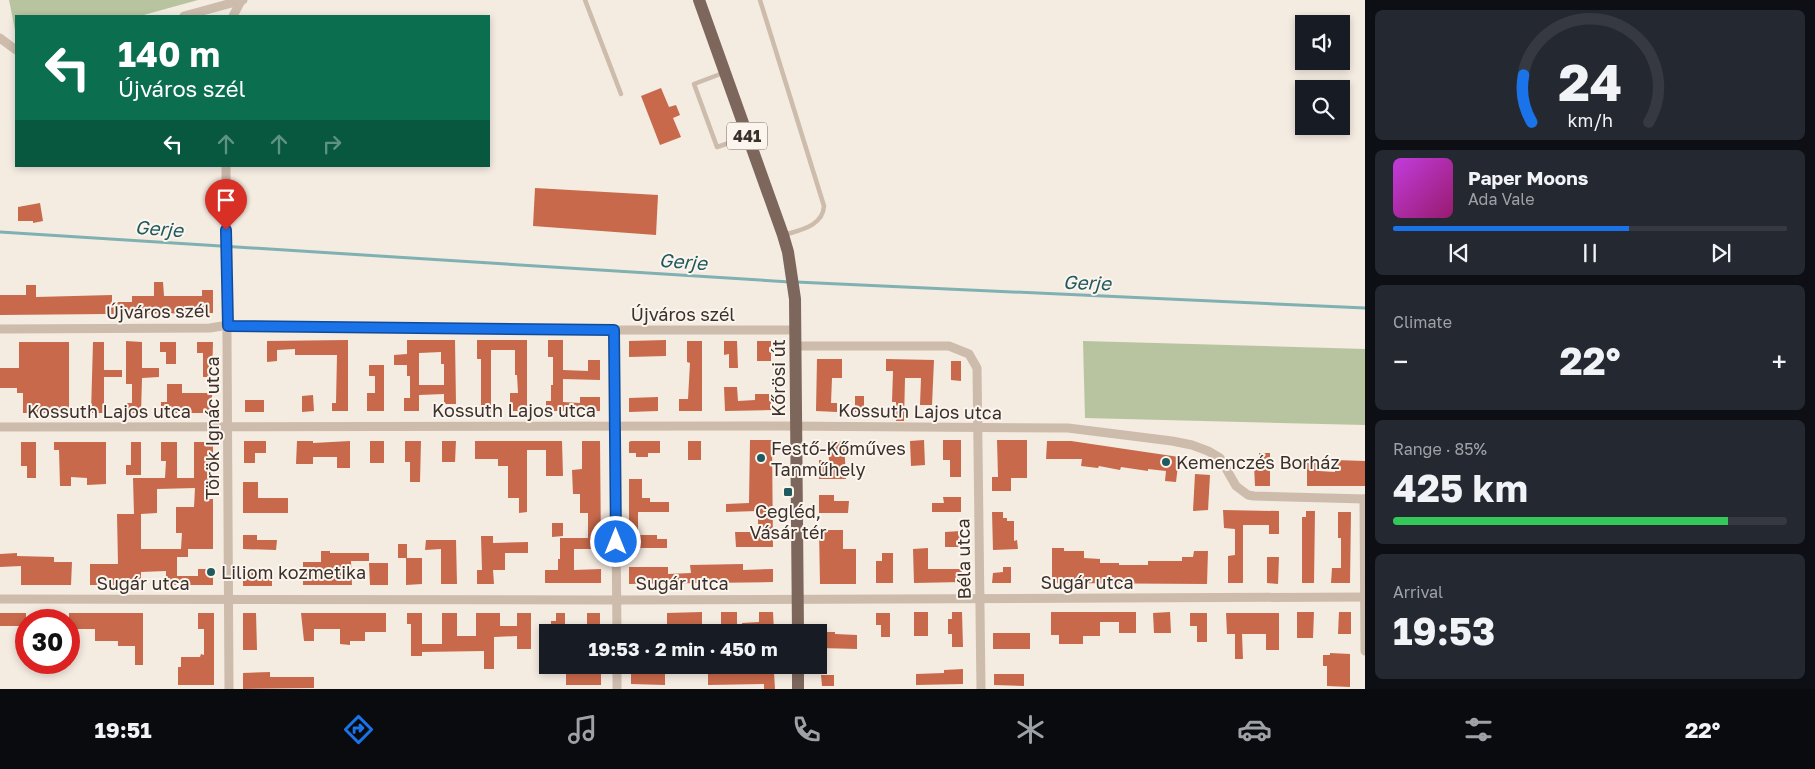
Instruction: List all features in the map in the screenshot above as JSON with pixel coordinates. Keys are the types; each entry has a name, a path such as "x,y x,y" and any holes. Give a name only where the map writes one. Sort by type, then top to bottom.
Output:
{"main road":[{"name":"441","path":"699,0 783,235"},
{"name":"Kőrösi út","path":"783,235 792,274 796,330 798,624"},
{"path":"798,674 798,689"}],"street":[{"path":"188,15 242,0"},
{"path":"234,15 242,0"},
{"path":"0,38 15,49"},
{"name":"Török Ignác utca","path":"226,167 229,689"},
{"name":"Újváros szél","path":"0,329 210,328 228,326 796,330"},
{"path":"614,330 616,624"},
{"path":"796,346 949,346 968,354 977,368 978,429"},
{"name":"Kossuth Lajos utca","path":"0,427 796,426 978,429 1068,428 1192,445 1220,458 1236,486 1248,495 1365,499"},
{"name":"Béla utca","path":"978,429 981,689"},
{"path":"1365,499 1365,651"},
{"name":"Sugár utca","path":"0,599 616,600 1365,597"},
{"path":"617,674 617,689"}],"lane":[{"path":"585,0 621,94"},
{"path":"760,0 824,206 824,211 818,221 808,227 783,235"},
{"path":"725,73 694,84 717,147 747,137"}],"green space":[{"path":"9,0 198,0 144,15 15,15 15,30"},
{"path":"1083,341 1365,349 1365,425 1085,418"}],"building":[{"path":"661,88 669,107 676,105 680,115 673,118 681,137 660,145 641,96"},
{"path":"535,188 658,195 656,235 533,226"},
{"path":"40,203 43,221 33,223 33,221 18,221 18,207"},
{"path":"154,282 163,282 164,296 202,296 202,290 213,290 213,313 0,315 0,295 26,295 26,285 36,285 36,297 112,295 112,302 132,302 132,296 154,296"},
{"path":"348,340 348,411 332,411 332,403 336,403 337,355 295,355 295,349 277,350 277,361 267,362 267,341"},
{"path":"407,340 455,340 456,404 444,404 444,394 419,395 419,411 404,411 404,398 410,398 410,376 407,376 407,365 394,365 394,355 407,354","holes":["441,352 441,364 444,364 444,385 419,385 419,353"]},
{"path":"477,340 527,340 527,411 510,411 510,393 518,393 517,375 515,375 515,350 491,350 491,412 481,412 481,359 477,359"},
{"path":"548,340 563,340 563,370 588,371 588,360 600,360 600,380 563,379 563,402 580,403 580,397 600,397 600,411 546,411 546,401 551,401 551,385 553,385 553,357 548,357"},
{"path":"666,340 666,356 629,357 629,341"},
{"path":"126,341 142,342 142,368 159,368 159,377 142,378 141,413 127,413 127,403 132,403 132,384 126,384"},
{"path":"687,341 702,341 702,411 679,411 679,399 688,399 690,363 687,362"},
{"path":"724,341 737,341 738,368 729,368 729,354 724,355"},
{"path":"757,341 771,341 771,361 757,361"},
{"path":"19,342 69,342 69,413 23,413 23,393 17,393 17,388 0,388 0,368 19,368"},
{"path":"93,342 104,342 104,370 122,370 122,377 104,377 104,413 91,413"},
{"path":"160,342 176,342 176,364 166,364 166,352 160,352"},
{"path":"197,342 213,342 212,377 203,377 203,353 197,353"},
{"path":"817,359 842,359 842,378 832,378 831,403 837,403 837,412 816,411"},
{"path":"886,359 934,360 932,405 920,405 921,378 905,378 904,421 896,421 896,402 892,402 893,371 886,371"},
{"path":"951,361 961,361 961,381 951,380"},
{"path":"369,365 384,365 384,411 367,411 367,393 375,393 375,376 369,376"},
{"path":"167,384 182,384 182,393 212,393 212,413 161,413 161,402 167,402"},
{"path":"724,387 737,387 738,401 755,400 755,394 771,394 771,410 725,411"},
{"path":"313,395 314,411 302,412 302,396"},
{"path":"855,396 864,396 864,412 855,412"},
{"path":"658,397 658,411 629,412 629,398"},
{"path":"245,400 264,400 264,412 245,412"},
{"path":"750,440 772,440 773,547 736,547 735,532 758,532 758,511 726,512 726,504 749,503"},
{"path":"924,440 925,465 911,466 910,441"},
{"path":"943,440 961,440 961,477 950,477 950,460 943,460"},
{"path":"997,440 1027,440 1027,478 1011,478 1011,491 992,491 992,477 998,477"},
{"path":"244,441 266,441 266,453 255,453 255,463 244,463"},
{"path":"297,441 313,441 313,443 350,441 350,468 337,468 337,457 313,457 313,464 296,464"},
{"path":"370,441 384,441 384,463 370,463"},
{"path":"405,441 421,441 420,482 410,482 410,462 405,462"},
{"path":"442,441 456,441 455,462 442,462"},
{"path":"475,441 562,441 563,476 546,476 546,450 527,450 527,512 519,513 519,498 508,498 508,466 498,466 498,459 475,459"},
{"path":"582,441 600,441 601,549 574,549 574,570 601,569 601,583 545,583 545,570 558,570 560,538 588,538 588,513 580,513 580,494 573,494 572,470 582,469"},
{"path":"660,441 660,453 648,453 648,457 636,457 636,453 629,453 629,442"},
{"path":"688,441 701,441 701,460 688,460"},
{"path":"844,441 846,479 819,479 819,460 829,460 828,442"},
{"path":"1047,441 1071,441 1179,457 1176,482 1165,481 1166,471 1148,469 1148,471 1121,467 1120,470 1099,466 1098,468 1081,466 1082,459 1046,459"},
{"path":"21,442 36,442 36,478 27,478 27,466 21,466"},
{"path":"54,442 106,442 106,484 87,485 87,478 71,477 71,486 60,486 59,450 54,450"},
{"path":"131,442 141,442 141,475 126,475 126,465 131,465"},
{"path":"161,442 177,442 177,478 194,478 194,442 213,442 213,463 208,463 208,499 213,499 213,549 188,549 188,557 177,557 177,576 198,576 198,569 213,569 213,585 166,585 166,571 141,572 141,579 123,579 123,585 90,585 90,564 118,564 117,514 134,514 133,478 165,478 166,461 161,461","holes":["195,488 194,507 176,507 176,533 182,533 181,549 141,549 141,514 157,513 157,489"]},
{"path":"1259,453 1270,453 1270,486 1255,486 1254,465 1259,465"},
{"path":"1335,460 1365,461 1365,486 1307,486 1307,463 1319,463 1319,471 1335,472"},
{"path":"1195,474 1210,475 1208,510 1193,511"},
{"path":"629,479 642,479 642,498 650,498 650,502 669,502 669,512 638,512 638,535 657,535 657,539 667,539 667,548 629,548"},
{"path":"243,482 258,482 258,498 288,498 288,513 243,513"},
{"path":"819,495 834,495 834,501 849,501 848,513 819,513"},
{"path":"943,497 961,497 961,512 932,512 932,503 944,503"},
{"path":"1223,510 1279,511 1279,534 1269,534 1269,525 1243,525 1243,583 1228,583 1228,556 1235,555 1235,529 1224,528"},
{"path":"1306,511 1315,511 1314,583 1302,583 1302,517 1306,517"},
{"path":"992,512 1003,512 1003,518 1007,518 1007,521 1014,521 1014,541 1017,540 1018,549 993,550"},
{"path":"1338,512 1351,512 1350,583 1331,583 1332,568 1341,568 1341,538 1338,538"},
{"path":"552,523 563,523 563,536 552,537"},
{"path":"819,530 843,530 843,549 856,549 856,584 820,584"},
{"path":"961,531 962,547 945,547 945,532"},
{"path":"243,535 257,535 257,540 277,540 276,550 243,549"},
{"path":"481,536 493,536 493,543 528,542 528,553 505,553 505,570 493,570 494,584 477,584 477,570 482,570"},
{"path":"426,540 456,540 457,584 441,584 441,549 425,550"},
{"path":"398,544 407,544 407,558 398,558"},
{"path":"928,548 928,569 962,569 962,582 914,583 913,549"},
{"path":"1052,548 1064,548 1064,551 1084,551 1084,558 1100,559 1100,563 1119,563 1119,565 1148,565 1148,561 1182,561 1182,557 1193,557 1194,551 1208,551 1207,584 1052,583"},
{"path":"321,551 330,551 330,553 369,553 369,561 351,561 352,585 303,585 303,562 321,562"},
{"path":"17,553 17,556 54,557 54,562 72,562 71,585 21,585 21,566 0,567 0,554"},
{"path":"882,553 893,553 893,583 876,583 876,561 882,561"},
{"path":"1267,557 1279,557 1278,584 1267,583"},
{"path":"406,558 422,558 422,584 406,585"},
{"path":"369,563 388,563 388,585 370,585"},
{"path":"743,564 743,570 773,569 773,582 629,584 629,567 668,567 668,574 691,573 690,565"},
{"path":"1003,567 1011,567 1011,583 992,583 993,573 1003,572"},
{"path":"243,571 262,571 262,577 272,577 272,586 243,586"},
{"path":"702,612 702,624 667,624 667,613"},
{"path":"721,612 737,612 737,624 721,624"},
{"path":"759,612 773,612 774,624 742,624 759,622"},
{"path":"914,612 928,612 928,636 914,636"},
{"path":"952,612 962,612 963,647 952,647 952,634 948,634 948,619 952,619"},
{"path":"1051,612 1136,612 1136,633 1119,633 1119,622 1100,622 1100,636 1083,636 1083,644 1059,644 1059,635 1051,635"},
{"path":"1170,612 1171,633 1154,633 1153,613"},
{"path":"1297,612 1314,612 1313,638 1297,638"},
{"path":"1339,612 1351,612 1351,634 1338,634"},
{"path":"0,613 15,613 15,626 0,626"},
{"path":"80,613 143,613 143,665 135,665 135,646 118,646 118,641 95,641 95,629 80,629"},
{"path":"198,613 214,613 214,685 178,685 178,667 181,667 181,657 200,657 201,654 204,655 204,629 198,629"},
{"path":"243,613 256,613 257,650 243,650"},
{"path":"301,613 386,613 386,632 365,632 365,641 350,641 350,645 340,644 340,629 314,629 314,641 304,641"},
{"path":"407,613 422,613 422,644 442,644 442,613 457,613 457,636 476,636 476,613 500,613 500,626 517,626 517,613 531,613 531,649 517,649 517,636 494,637 494,669 484,669 484,651 422,652 422,656 411,656 411,624 407,624"},
{"path":"556,613 565,613 565,624 551,624 551,621 556,621"},
{"path":"587,613 600,613 600,624 587,624"},
{"path":"876,613 890,613 890,637 881,637 881,625 876,625"},
{"path":"1190,613 1207,613 1207,642 1197,642 1197,626 1190,626"},
{"path":"1226,613 1279,613 1279,650 1266,650 1266,634 1242,634 1243,659 1235,659 1235,634 1227,634"},
{"path":"827,632 857,635 857,649 827,648"},
{"path":"993,633 1030,633 1030,649 993,649"},
{"path":"1330,653 1350,654 1350,687 1327,686 1327,666 1323,666 1323,655 1330,655"},
{"path":"963,669 963,684 916,685 916,674 944,673 944,670"},
{"path":"270,672 270,677 314,677 314,688 243,689 243,673"},
{"path":"566,674 601,674 601,685 566,685"},
{"path":"631,674 665,674 665,685 631,684"},
{"path":"708,674 774,674 775,689 764,689 764,684 708,685"},
{"path":"994,674 1024,674 1024,686 994,685"},
{"path":"821,675 834,675 834,686 822,686"}],"waterway":[{"name":"Gerje","path":"0,232 790,282"},
{"name":"Gerje","path":"796,282 1365,308"}],"place":[{"name":"Festő-Kőműves Tanműhely","path":"761,458"},
{"name":"Kemenczés Borház","path":"1166,462"},
{"name":"Cegléd, Vásár tér","path":"788,492"},
{"name":"Liliom kozmetika","path":"211,572"}],"route":[{"path":"226,230 228,326 614,330 616,542"}]}
